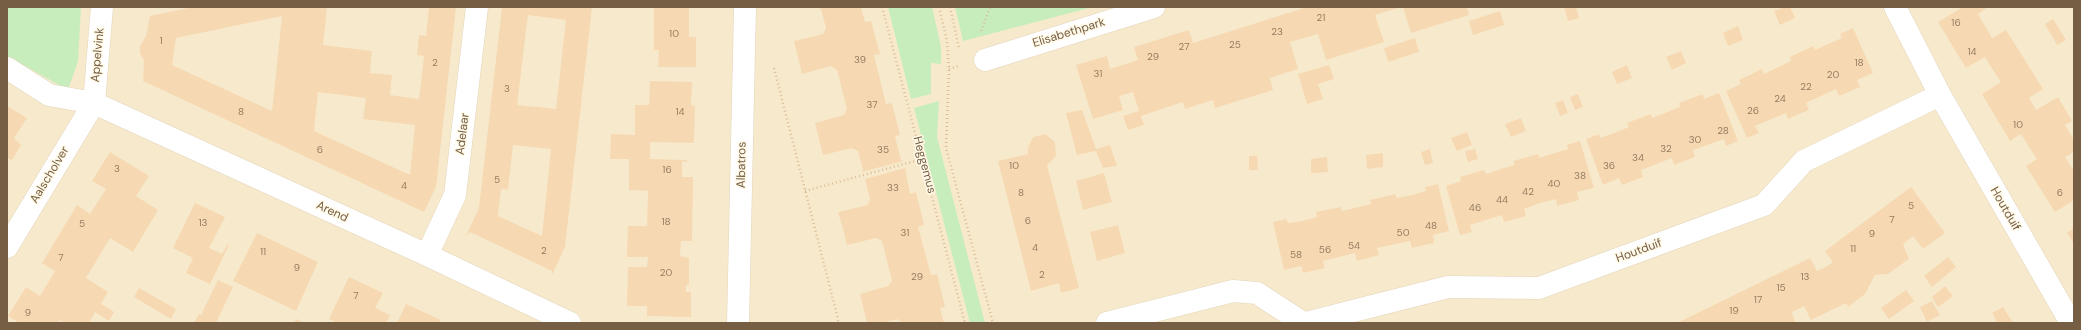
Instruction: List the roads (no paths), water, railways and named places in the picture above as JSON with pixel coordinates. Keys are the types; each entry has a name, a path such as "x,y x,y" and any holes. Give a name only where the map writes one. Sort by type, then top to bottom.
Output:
{"street":[{"name":"Appelvink","path":"94,103 102,7"},
{"name":"Adelaar","path":"427,255 455,195 477,7"},
{"name":"Albatros","path":"738,323 745,7"},
{"name":"Elisabethpark","path":"985,60 1154,7"},
{"name":"Houtduif","path":"1895,7 1940,95 2071,323"},
{"name":"Arend","path":"7,68 49,94 94,103 427,255 570,323"},
{"name":"Houtduif","path":"1305,323 1448,287 1539,288 1546,286 1764,205 1804,161 1940,95"},
{"name":"Aalscholver","path":"7,248 94,103"},
{"path":"1107,323 1233,291 1257,293 1305,323"}]}
